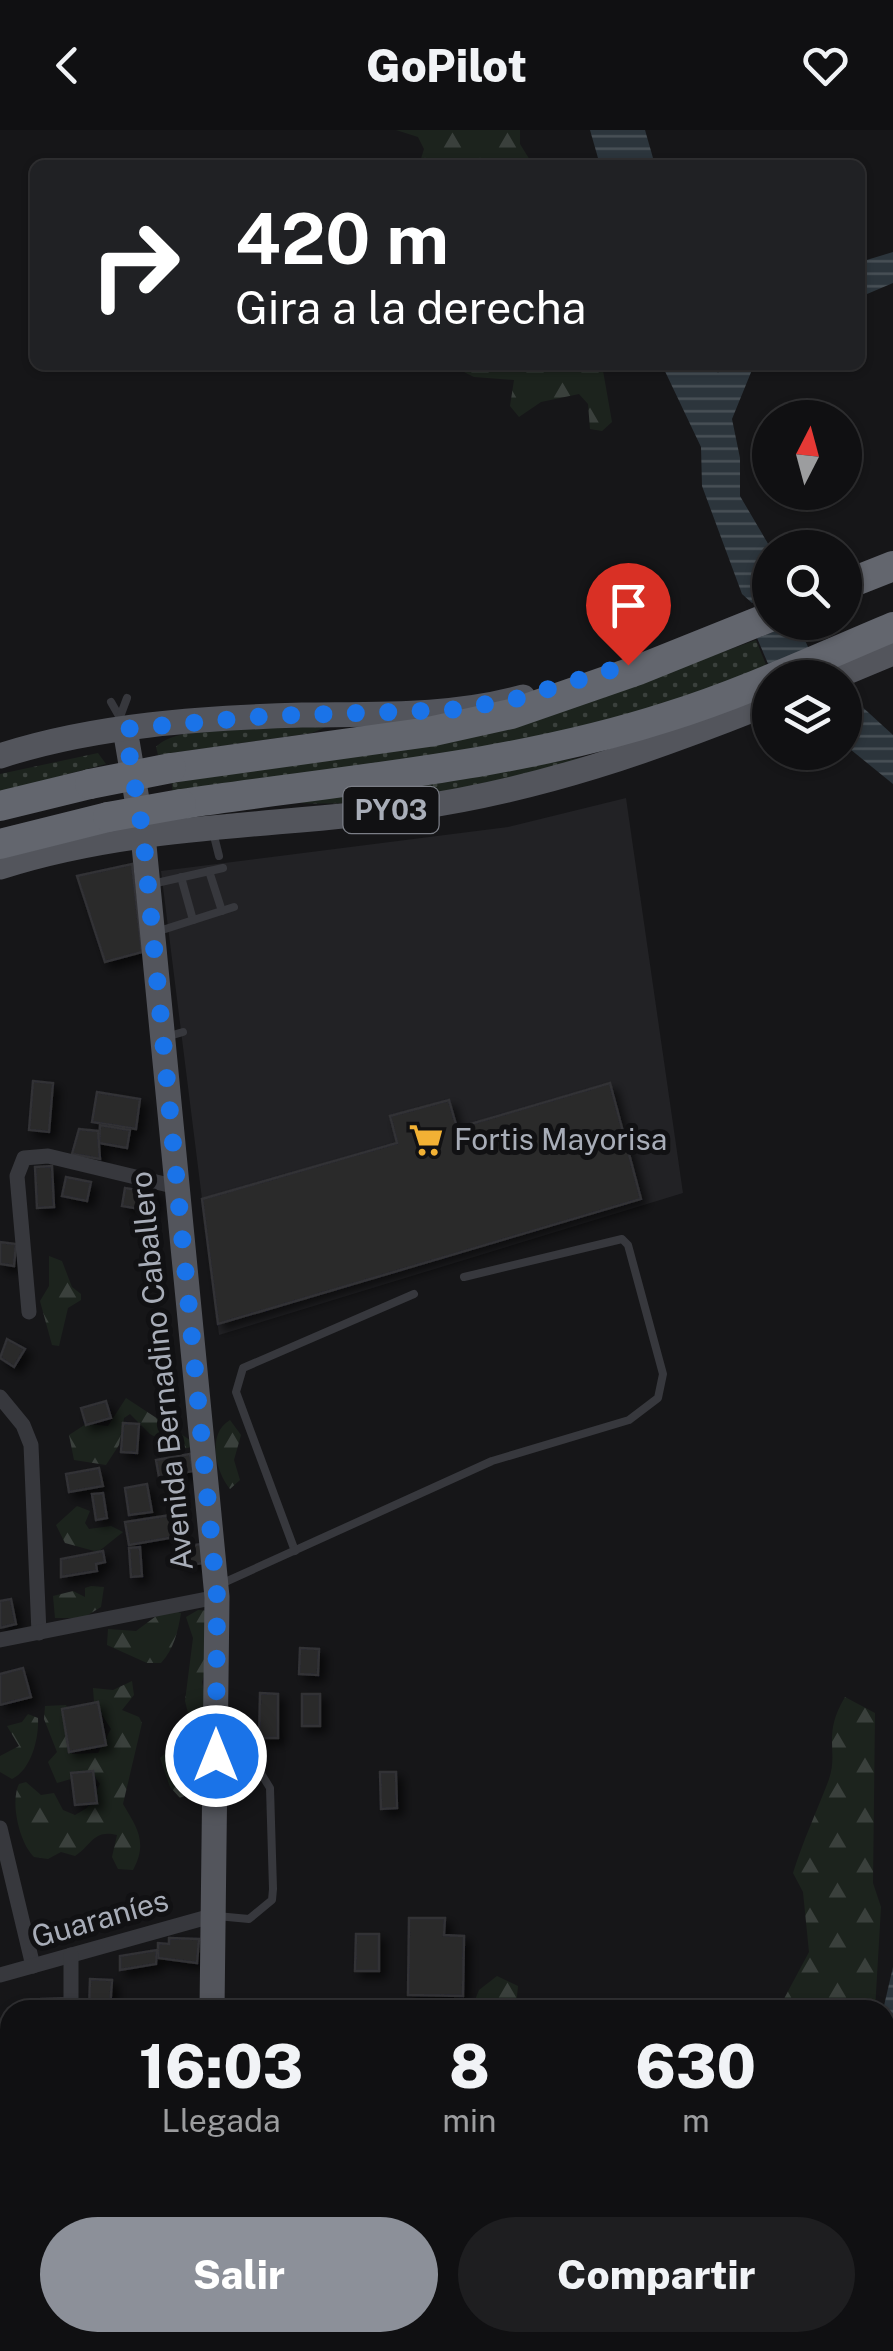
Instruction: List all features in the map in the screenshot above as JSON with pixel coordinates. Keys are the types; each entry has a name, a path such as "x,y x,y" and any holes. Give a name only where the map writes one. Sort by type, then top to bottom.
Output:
{"highway":[{"path":"862,578 893,566"},
{"name":"PY03","path":"0,806 171,768 429,732 510,714 752,624"},
{"name":"PY03","path":"844,660 883,644"},
{"name":"PY03","path":"0,844 108,817 442,766 591,738 752,695"}],"main road":[{"name":"PY03","path":"0,756 124,728 267,716 466,708 512,700 752,624"},
{"name":"PY03","path":"859,660 883,644"},
{"name":"PY03","path":"0,867 143,834 412,808 500,793 588,772 752,698"},
{"name":"PY03","path":"0,768 124,728"},
{"name":"Avenida Bernadino Caballero","path":"124,728 153,883 173,1035 176,1187 217,1591 212,2000"}],"street":[{"path":"29,1312 16,1176 24,1158 48,1156 176,1187"},
{"path":"0,1397 23,1425 30,1446 40,1632"},
{"path":"0,1640 217,1591"},
{"path":"0,1828 32,1966"},
{"name":"Guaraníes","path":"0,1974 215,1916"},
{"path":"71,1955 71,2000"}],"lane":[{"path":"124,728 127,698"},
{"path":"111,702 124,728"},
{"path":"212,828 219,856"},
{"path":"153,883 222,868"},
{"path":"209,870 222,911"},
{"path":"181,877 193,920"},
{"path":"158,932 234,907"},
{"path":"217,1591 492,1461 629,1420 658,1398 663,1374 628,1245 622,1240 615,1238 464,1277"},
{"path":"295,1551 236,1392 237,1378 243,1368 414,1294"},
{"path":"215,1916 249,1919 272,1900 270,1788 257,1768 216,1756"}],"shaded area":[{"path":"590,130 645,130 654,160 599,160"},
{"path":"893,252 893,283 865,295 865,260"},
{"path":"664,370 752,370 732,419 740,458 740,496 760,530 752,530 752,603 742,594 702,486 701,447"},
{"path":"758,640 805,640 809,649 783,660 766,660"},
{"path":"862,707 893,735 893,784 862,759"},
{"path":"626,798 683,1193 219,1335 161,871 508,827"},
{"path":"893,1967 893,2000 885,2000"}],"green space":[{"path":"396,130 520,130 520,144 530,160 421,160 424,149 418,137"},
{"path":"603,370 612,422 602,431 590,429 588,404 579,394 541,402 519,417 510,406 514,380 474,377 462,371"},
{"path":"756,640 764,660 752,660 752,672 621,720 443,756 173,794 171,778 667,672"},
{"path":"328,726 312,733 158,755 156,747 187,733 210,730"},
{"path":"98,753 106,764 0,792 0,774"},
{"path":"609,753 416,796 298,803"},
{"path":"49,1256 62,1261 72,1287 81,1294 81,1300 68,1308 59,1346 52,1345 40,1301 49,1286"},
{"path":"126,1398 190,1440 191,1447 179,1450 150,1434 130,1414 124,1418 119,1445 106,1465 74,1460 69,1435 86,1424 108,1426"},
{"path":"230,1420 241,1435 234,1460 240,1480 230,1489 221,1473 216,1444 218,1434"},
{"path":"77,1506 90,1511 85,1523 89,1529 111,1526 123,1532 98,1552 65,1543 56,1525"},
{"path":"104,1587 101,1607 83,1618 55,1618 53,1596 73,1591 85,1597 85,1588"},
{"path":"167,1608 181,1613 172,1646 161,1663 147,1663 107,1645 108,1629 136,1631"},
{"path":"198,1610 212,1611 213,1650 202,1682 210,1715 196,1753 201,1779 194,1792 180,1798 170,1787 160,1758 192,1729 185,1701 193,1638 186,1617"},
{"path":"132,1681 134,1695 122,1710 139,1717 142,1723 123,1804 140,1843 133,1870 118,1869 112,1857 117,1835 97,1836 75,1856 61,1852 48,1859 34,1857 24,1842 18,1821 15,1800 19,1784 26,1782 41,1795 54,1793 63,1810 75,1815 87,1808 100,1784 92,1773 57,1783 48,1762 57,1752 44,1719 45,1706 66,1705 73,1719 72,1754 98,1753 111,1729 94,1702 93,1688 113,1690"},
{"path":"845,1697 875,1713 873,1883 881,1907 876,2000 783,2000 809,1952 803,1892 793,1873 828,1782 838,1711"},
{"path":"28,1714 38,1718 35,1744 24,1769 12,1779 0,1772 0,1756 19,1746 7,1726 22,1722"},
{"path":"497,1976 518,1986 517,2000 475,2000 479,1990"}],"building":[{"path":"132,864 142,952 105,962 77,876"},
{"path":"33,1081 53,1083 49,1132 29,1130"},
{"path":"610,1083 641,1199 218,1324 202,1199 397,1143 390,1116 449,1100 457,1128"},
{"path":"97,1092 140,1099 136,1129 92,1122"},
{"path":"100,1125 130,1130 127,1148 99,1143"},
{"path":"79,1129 98,1131 100,1159 72,1154"},
{"path":"52,1166 54,1207 37,1208 35,1167"},
{"path":"66,1177 91,1182 87,1201 62,1196"},
{"path":"125,1188 156,1193 152,1211 122,1206"},
{"path":"0,1242 16,1244 14,1266 0,1264"},
{"path":"7,1339 25,1349 14,1367 0,1358"},
{"path":"106,1401 111,1418 86,1425 81,1408"},
{"path":"123,1423 139,1424 137,1453 121,1452"},
{"path":"190,1454 193,1471 159,1477 156,1460"},
{"path":"99,1468 103,1486 69,1492 66,1474"},
{"path":"147,1484 152,1512 129,1515 125,1488"},
{"path":"103,1493 107,1518 96,1520 92,1494"},
{"path":"171,1515 175,1537 129,1545 125,1522"},
{"path":"202,1544 204,1563 182,1566 180,1547"},
{"path":"140,1547 142,1576 131,1577 129,1548"},
{"path":"103,1551 105,1562 96,1564 97,1571 61,1577 61,1559"},
{"path":"11,1599 16,1624 0,1628 0,1601"},
{"path":"300,1648 319,1649 318,1675 299,1674"},
{"path":"23,1668 31,1697 0,1705 0,1674"},
{"path":"260,1693 278,1694 278,1738 259,1738"},
{"path":"302,1694 320,1694 320,1726 302,1726"},
{"path":"98,1702 106,1745 69,1752 62,1709"},
{"path":"93,1771 97,1803 75,1805 71,1773"},
{"path":"380,1772 396,1772 397,1808 381,1809"},
{"path":"409,1918 445,1918 444,1935 464,1936 463,1996 408,1995"},
{"path":"356,1934 379,1934 379,1971 355,1971"},
{"path":"169,1938 199,1939 197,1963 158,1958 158,1943 169,1944"},
{"path":"157,1950 156,1964 120,1970 120,1956"},
{"path":"90,1979 112,1980 111,2000 89,2000"}],"place":[{"name":"Fortis Mayorisa","path":"426,1140"}],"route":[{"path":"216,1756 217,1596 143,834 125,729 267,716 450,710 512,700 628,665"}]}
